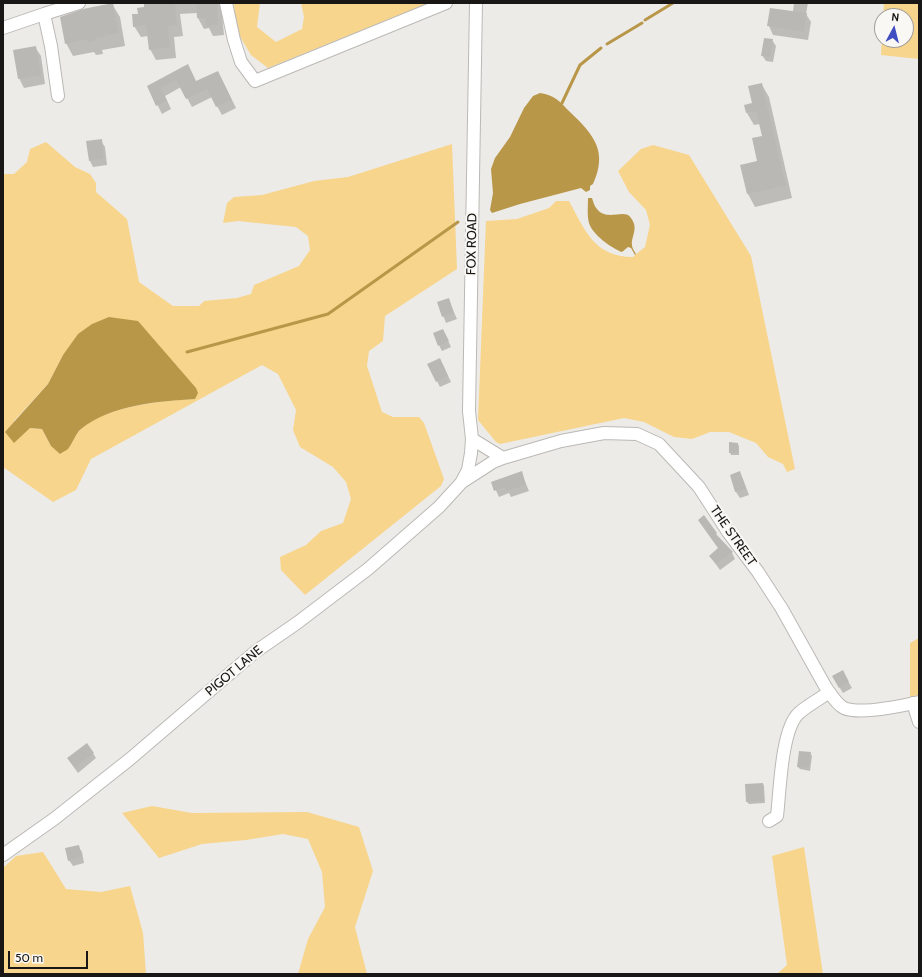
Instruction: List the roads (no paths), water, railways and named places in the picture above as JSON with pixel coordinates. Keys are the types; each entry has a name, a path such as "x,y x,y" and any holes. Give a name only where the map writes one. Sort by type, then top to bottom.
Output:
{"street":[{"path":"3,28 79,3"},
{"path":"226,3 234,40 241,62 255,81 446,3"},
{"name":"FOX ROAD","path":"461,482 468,470 472,439 469,411 476,3"},
{"path":"44,14 51,46 58,96"},
{"name":"THE STREET","path":"461,482 492,462 561,440 604,433 637,434 659,444 699,487 728,532 758,572 782,609 830,692 843,708 857,710 886,708 916,703"},
{"path":"472,439 503,458"},
{"name":"PIGOT LANE","path":"3,855 54,819 130,759 255,652 297,623 368,569 439,508 461,482"},
{"path":"769,821 777,816 786,741 791,727 798,714 830,692"},
{"path":"916,703 919,722"}],"waterway":[{"path":"645,20 673,3"},
{"path":"607,44 642,23"},
{"path":"562,103 580,65 601,48"},
{"path":"187,352 328,314 458,222"}]}
